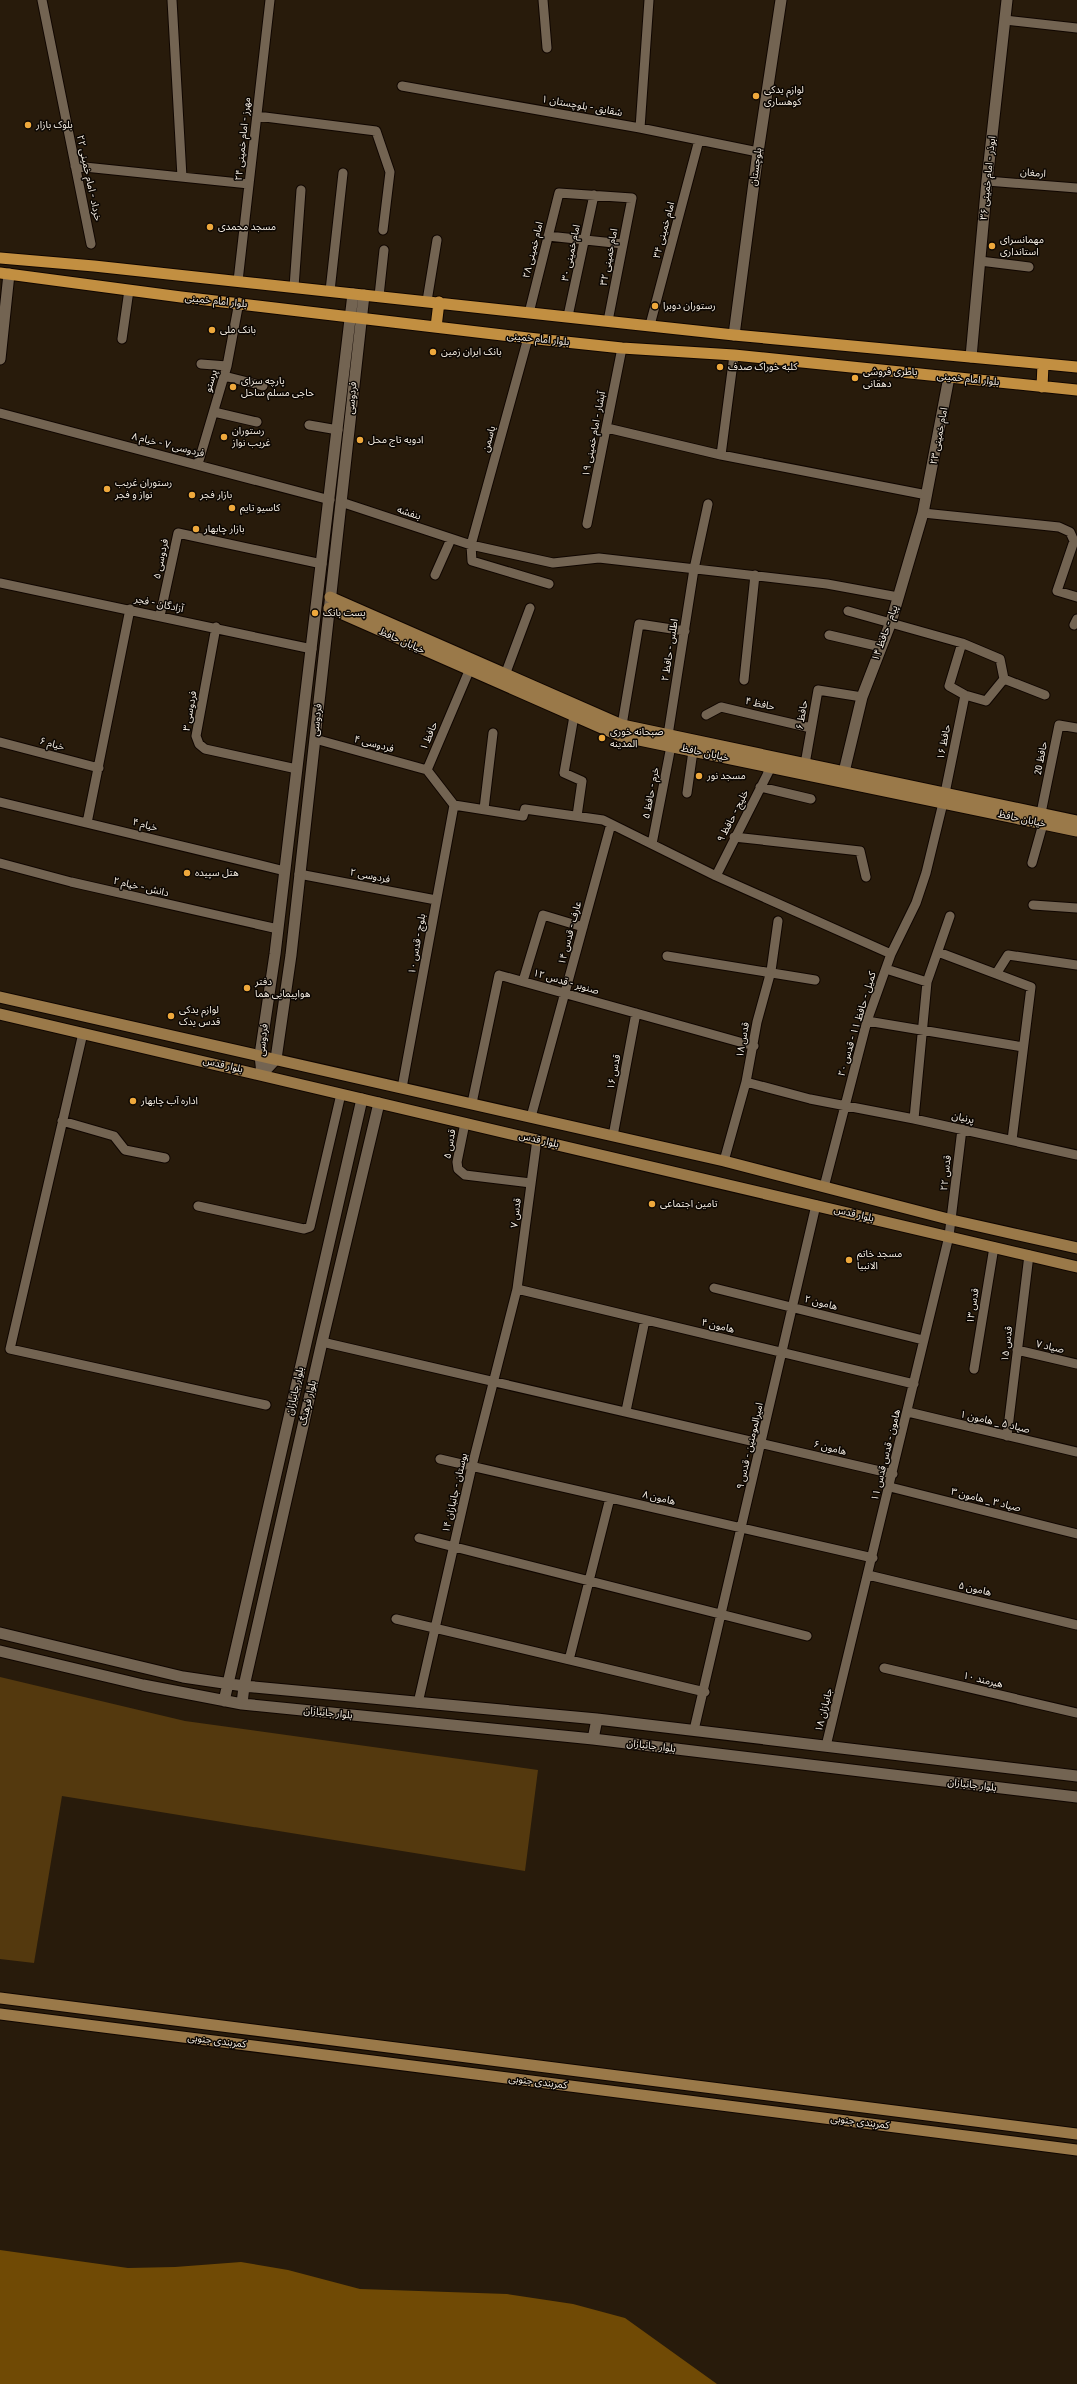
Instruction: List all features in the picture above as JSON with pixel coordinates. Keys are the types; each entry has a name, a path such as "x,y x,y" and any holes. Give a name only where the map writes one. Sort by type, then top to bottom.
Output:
{"main road":[{"path":"0,258 439,302 650,326 1077,367"},
{"name":"بلوار امام خمینی","path":"4,273 129,290 239,302 528,338 622,348 734,355 1077,390"},
{"path":"436,327 439,302"},
{"path":"1042,387 1043,364"},
{"name":"خیابان حافظ","path":"330,597 622,725 844,772 944,798"},
{"name":"خیابان حافظ","path":"329,608 469,671 620,736 771,767 944,798 1042,818 1077,821"},
{"name":"خیابان حافظ","path":"1042,818 1077,831"},
{"name":"بلوار قدس","path":"0,997 724,1161 952,1220 1077,1248"},
{"name":"بلوار قدس","path":"0,1014 262,1074 362,1099 1077,1267"},
{"path":"83,1033 86,1016"},
{"name":"کمربندی جنوبی","path":"0,1998 1077,2134"},
{"name":"کمربندی جنوبی","path":"0,2014 1077,2150"}],"street":[{"name":"خرداد - امام خمینی ۲۲","path":"42,0 91,244"},
{"path":"172,0 182,177"},
{"name":"مهرز - امام خمینی ۲۴","path":"238,281 270,0"},
{"path":"542,0 547,48"},
{"path":"640,128 649,0"},
{"name":"بلوچستان","path":"734,334 758,152 781,0"},
{"name":"ابوذر - امام خمینی ۳۶","path":"971,357 987,181 1007,0"},
{"path":"1005,20 1077,28"},
{"name":"شقایق - بلوچستان ۱","path":"402,86 640,128 758,152"},
{"path":"257,116 376,131 390,172 383,230"},
{"name":"امام خمینی ۳۴","path":"650,326 698,140"},
{"path":"75,166 250,184"},
{"path":"330,291 343,173"},
{"name":"ارمغان","path":"987,181 1077,188"},
{"path":"294,287 301,190"},
{"name":"امام خمینی ۲۸","path":"529,312 559,193 594,195"},
{"name":"امام خمینی ۳۲","path":"594,195 632,198 608,321"},
{"name":"امام خمینی ۳۰","path":"568,316 594,195"},
{"path":"548,236 623,244"},
{"path":"427,301 437,240"},
{"path":"379,296 384,250"},
{"path":"980,261 1029,266"},
{"path":"0,359 4,273"},
{"path":"122,339 129,290"},
{"path":"356,317 359,294"},
{"name":"پرستو","path":"198,464 227,366 239,302"},
{"name":"فردوسی","path":"262,1074 276,1059 291,956 330,597 336,501 338,430 356,317"},
{"name":"فردوسی","path":"262,1074 260,1055 278,929 322,564 336,501 356,317"},
{"name":"یاسمن","path":"471,545 528,338"},
{"name":"آبشار - امام خمینی ۱۹","path":"587,524 622,348"},
{"path":"721,454 734,355"},
{"path":"201,364 227,366"},
{"path":"224,376 263,386"},
{"name":"امام خمینی ۲۳","path":"927,495 949,377"},
{"path":"214,412 258,422"},
{"name":"فردوسی ۷ - خیام ۸","path":"0,413 336,501"},
{"path":"309,425 338,430"},
{"path":"607,428 721,454 927,495"},
{"name":"پیام - حافظ ۱۴","path":"844,772 862,697 891,622 927,495"},
{"name":"بنفشه","path":"336,501 471,545 553,563 599,558 827,584 898,597"},
{"name":"اطلس - حافظ ۲","path":"668,735 694,568 708,504"},
{"path":"923,513 1059,527 1070,532 1074,541 1057,591 1077,597"},
{"name":"فردوسی ۵","path":"160,616 178,533 322,564"},
{"path":"434,575 451,539"},
{"path":"471,545 472,561 549,584"},
{"path":"744,680 755,575"},
{"name":"آزادگان - فجر","path":"0,584 130,609 312,648"},
{"path":"505,675 530,608"},
{"path":"87,823 130,609"},
{"path":"848,611 962,643 1000,659 1004,679"},
{"path":"622,725 639,624 685,631"},
{"name":"فردوسی ۳","path":"216,627 196,736 199,744 205,749 297,768"},
{"path":"830,635 881,647"},
{"path":"962,643 949,686 965,695 986,701 1004,679"},
{"name":"حافظ ۱","path":"427,770 469,671"},
{"path":"1004,679 1045,695"},
{"name":"حافظ ۶","path":"804,764 818,690 862,697"},
{"name":"حافظ ۱۶","path":"944,798 965,695"},
{"name":"حافظ ۴","path":"706,715 721,707 811,728"},
{"path":"574,716 564,773 582,781 577,816"},
{"name":"حافظ 20","path":"1042,818 1059,725 1077,728"},
{"path":"484,809 493,733"},
{"name":"فردوسی ۴","path":"315,739 427,770"},
{"name":"خیام ۶","path":"0,742 99,768"},
{"name":"خرم - حافظ ۵","path":"652,844 671,746"},
{"path":"687,793 693,751"},
{"name":"خلیج - حافظ ۹","path":"716,876 734,837 771,767"},
{"path":"427,770 454,804 523,816 525,809 603,820 716,876 891,954"},
{"path":"760,787 811,799"},
{"name":"کمیل - حافظ ۱۱ - قدس ۲۰","path":"824,1187 867,1021 891,954 916,902 926,873 944,798"},
{"name":"خیام ۴","path":"0,802 284,871"},
{"name":"بلوچ - قدس ۱۰","path":"402,1088 454,804"},
{"path":"1032,863 1042,818"},
{"name":"عارف - قدس ۱۴","path":"531,1117 611,824"},
{"path":"734,837 860,851 866,877"},
{"name":"دانش - خیام ۲","path":"0,864 71,882 278,929"},
{"name":"فردوسی ۲","path":"299,874 436,900"},
{"path":"1033,905 1077,908"},
{"path":"522,981 543,915 583,927"},
{"path":"914,1119 927,982 950,916"},
{"name":"قدس ۱۸","path":"724,1161 746,1082 758,1022 771,972 778,922"},
{"path":"938,952 1031,987 1012,1140"},
{"path":"996,974 1008,955 1077,965"},
{"path":"667,956 815,980"},
{"path":"886,968 927,982"},
{"name":"صنوبر - قدس ۱۲","path":"472,1103 499,975 754,1046"},
{"name":"قدس ۱۶","path":"613,1136 636,1013"},
{"path":"867,1021 1023,1047"},
{"path":"83,1033 10,1349 266,1405"},
{"name":"پرنیان","path":"746,1082 844,1106 962,1129 1077,1155"},
{"path":"198,1206 304,1229 310,1227 341,1094"},
{"name":"بلوار جانبازان","path":"224,1701 227,1682 362,1099"},
{"name":"بلوار فرهنگ","path":"242,1704 244,1686 322,1342 379,1103"},
{"path":"62,1121 114,1136 125,1150 165,1158"},
{"name":"قدس ۵","path":"465,1123 457,1162 458,1169 464,1175 531,1183"},
{"name":"قدس ۲۲","path":"949,1236 962,1129"},
{"name":"قدس ۷","path":"517,1289 537,1140"},
{"name":"امیرالمومنین - قدس ۹","path":"694,1730 705,1692 816,1205"},
{"name":"هامون - قدس قدس ۱۱","path":"843,1680 949,1236"},
{"name":"قدس ۱۳","path":"974,1369 994,1247"},
{"name":"قدس ۱۵","path":"1007,1436 1028,1255"},
{"name":"هامون ۲","path":"714,1288 923,1340"},
{"name":"هامون ۴","path":"517,1289 914,1384"},
{"name":"بوستان - جانبازان ۱۴","path":"418,1703 472,1466 495,1381 517,1289"},
{"path":"626,1411 645,1320"},
{"name":"هامون ۶","path":"322,1342 762,1442 893,1474"},
{"name":"صیاد ۷","path":"1017,1350 1077,1364"},
{"name":"صیاد ۵ _ هامون ۱","path":"908,1412 1077,1452"},
{"name":"هامون ۸","path":"440,1459 873,1558"},
{"name":"صیاد ۳ _ هامون ۳","path":"890,1487 1077,1534"},
{"path":"569,1660 610,1498"},
{"path":"419,1538 807,1636"},
{"name":"هامون ۵","path":"868,1575 1077,1625"},
{"path":"396,1619 705,1692"},
{"name":"بلوار جانبازان","path":"0,1633 184,1677 227,1682 244,1686 597,1719 1077,1776"},
{"path":"237,1640 244,1649 254,1644"},
{"name":"بلوار جانبازان","path":"0,1651 143,1685 242,1704 593,1739 1077,1797"},
{"name":"هیرمند ۱۰","path":"884,1668 1077,1713"},
{"name":"جانبازان ۱۸","path":"826,1746 843,1680"},
{"path":"593,1739 597,1719"}],"shaded area":[{"path":"0,1677 185,1721 538,1770 525,1871 62,1796 34,1963 0,1959"},
{"path":"0,2250 128,2268 175,2267 241,2262 288,2270 360,2289 507,2294 573,2304 625,2318 717,2384 0,2384"}],"place":[{"name":"لوازم یدکی کوهساری","path":"756,96"},
{"name":"بلوک بازار","path":"28,125"},
{"name":"مسجد محمدی","path":"210,227"},
{"name":"مهمانسرای استانداری","path":"992,246"},
{"name":"رستوران دوبرا","path":"655,306"},
{"name":"بانک ملی","path":"212,330"},
{"name":"بانک ایران زمین","path":"433,352"},
{"name":"کلبه خوراک صدف","path":"720,367"},
{"name":"باطری فروشی دهقانى","path":"855,378"},
{"name":"پارچه سرای حاجی مسلم ساحل","path":"233,387"},
{"name":"رستوران غریب نواز","path":"224,437"},
{"name":"ادویه تاج محل","path":"360,440"},
{"name":"رستوران غریب نواز و فجر","path":"107,489"},
{"name":"بازار فجر","path":"192,495"},
{"name":"کاسیو تایم","path":"232,508"},
{"name":"بازار چابهار","path":"196,529"},
{"name":"پست بانک","path":"315,613"},
{"name":"صبحانه خوری المدینه","path":"602,738"},
{"name":"مسجد نور","path":"699,776"},
{"name":"هتل سپیده","path":"187,873"},
{"name":"دفتر هواپیمایی هما","path":"247,988"},
{"name":"لوازم یدکی قدس یدک","path":"171,1016"},
{"name":"اداره آب چابهار","path":"133,1101"},
{"name":"تامین اجتماعی","path":"652,1204"},
{"name":"مسجد خاتم الانبیا","path":"849,1260"}]}
